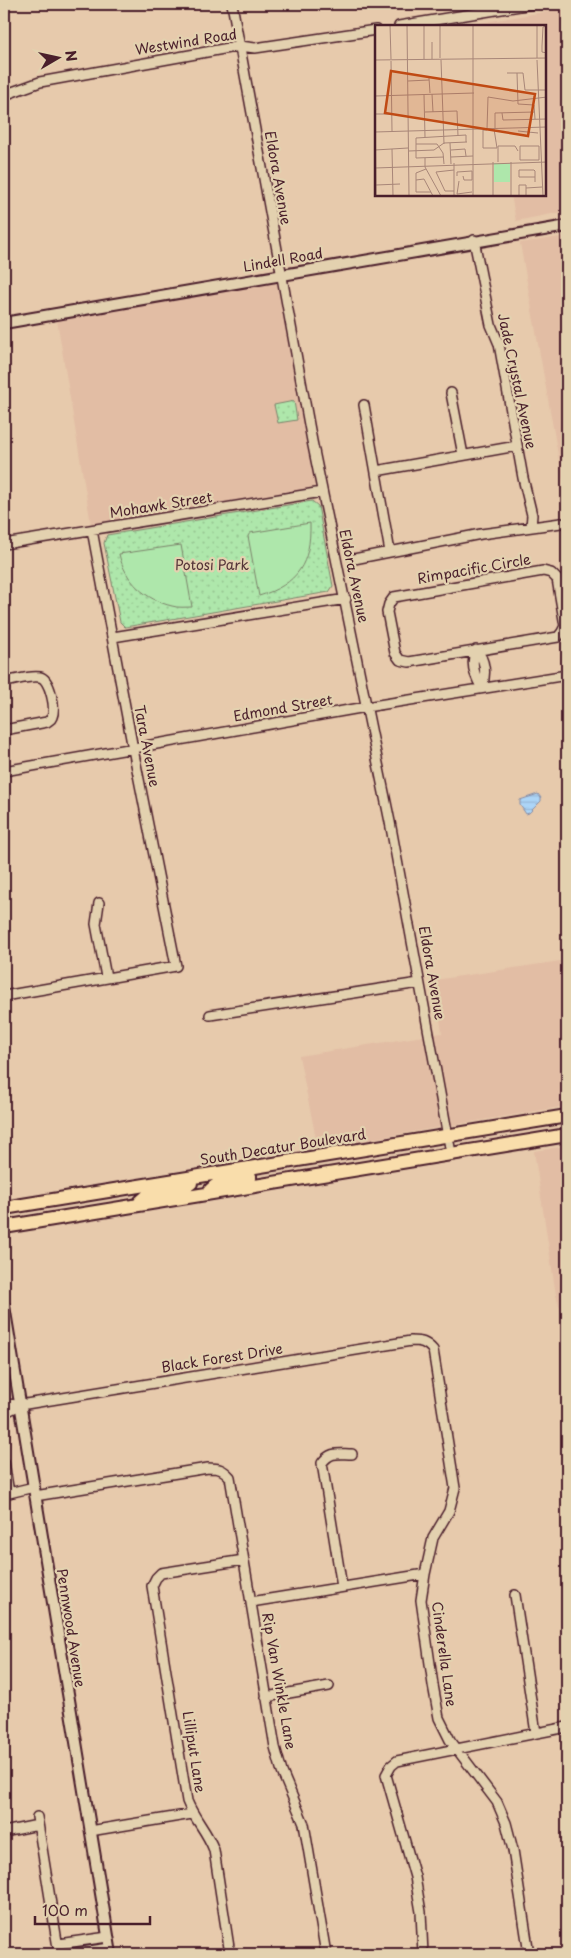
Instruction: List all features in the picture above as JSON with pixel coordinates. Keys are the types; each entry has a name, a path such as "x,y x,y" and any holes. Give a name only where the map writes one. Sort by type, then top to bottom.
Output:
{"main road":[{"name":"South Decatur Boulevard","path":"4,1208 563,1117"},
{"path":"4,1227 451,1153 566,1136 563,1117"},
{"path":"208,1194 213,1186 223,1180 273,1172 291,1161"},
{"path":"136,1205 148,1196 187,1186 191,1183 192,1176"}],"street":[{"name":"Eldora Avenue","path":"232,4 322,492 346,599 390,822 451,1153"},
{"path":"405,25 532,4"},
{"name":"Westwind Road","path":"4,93 40,82 240,46 255,48 375,30"},
{"name":"Lindell Road","path":"4,322 474,240 567,226"},
{"name":"Jade Crystal Avenue","path":"474,240 491,325 499,344 517,446 532,515 531,527"},
{"path":"451,392 463,455"},
{"path":"364,405 390,552"},
{"path":"376,471 517,446"},
{"name":"Mohawk Street","path":"4,544 322,492"},
{"path":"354,559 472,536 561,524"},
{"name":"Tara Avenue","path":"92,530 176,966 106,977"},
{"name":"Rimpacific Circle","path":"544,570 551,573 557,579 565,626 558,637 476,650 409,662 400,660 395,653 387,612 389,604 394,597 544,570"},
{"path":"113,637 346,599"},
{"path":"476,650 482,656 485,677 482,688"},
{"name":"Edmond Street","path":"4,771 366,707 567,674"},
{"path":"4,682 35,677 45,679 48,683 54,713 47,722 4,730"},
{"path":"4,996 106,977 96,924 99,903"},
{"path":"210,1015 419,983"},
{"name":"Pennwood Avenue","path":"4,1306 110,1951"},
{"name":"Black Forest Drive","path":"20,1405 411,1342 421,1341 428,1344"},
{"name":"Cinderella Lane","path":"428,1344 433,1350 455,1488 449,1511 433,1538 421,1600 433,1685 439,1718 450,1740 497,1802 506,1824 513,1850 529,1954"},
{"path":"4,1404 20,1405"},
{"path":"4,1413 20,1405"},
{"path":"342,1587 322,1463 328,1456 352,1454"},
{"path":"4,1462 6,1494 34,1492"},
{"name":"Rip Van Winkle Lane","path":"34,1492 208,1468 224,1470 230,1477 275,1747 282,1772 304,1824 326,1954"},
{"name":"Lilliput Lane","path":"230,1954 214,1850 208,1835 192,1814 188,1800 152,1586 161,1573 244,1560"},
{"path":"251,1602 425,1574"},
{"path":"515,1595 536,1733"},
{"path":"266,1697 329,1686"},
{"path":"423,1954 421,1912 415,1877 386,1775 390,1766 397,1760 567,1727"},
{"path":"90,1831 192,1814"},
{"path":"4,1832 37,1821 60,1954"},
{"path":"58,1944 108,1937"},
{"path":"69,1954 110,1951"}],"shaded area":[{"path":"567,8 567,211 516,221 511,196 546,196 546,25 480,25 480,23"},
{"path":"567,236 567,505 520,243"},
{"path":"281,274 322,492 92,530 56,314"},
{"path":"567,960 567,1106 318,1148 299,1056 442,1033 435,980"},
{"path":"567,1146 567,1329 556,1295 534,1151"}],"green space":[{"path":"294,401 297,420 278,423 274,405"},
{"name":"Potosi Park","path":"312,501 318,506 333,586 329,592 125,627 120,622 104,543 107,535"},
{"path":"310,523 308,550 300,570 284,585 259,596 248,536 250,533"},
{"path":"181,545 192,607 172,606 145,594 126,573 119,554"}],"water":[{"path":"538,794 541,801 526,814 520,805 520,800"}]}
